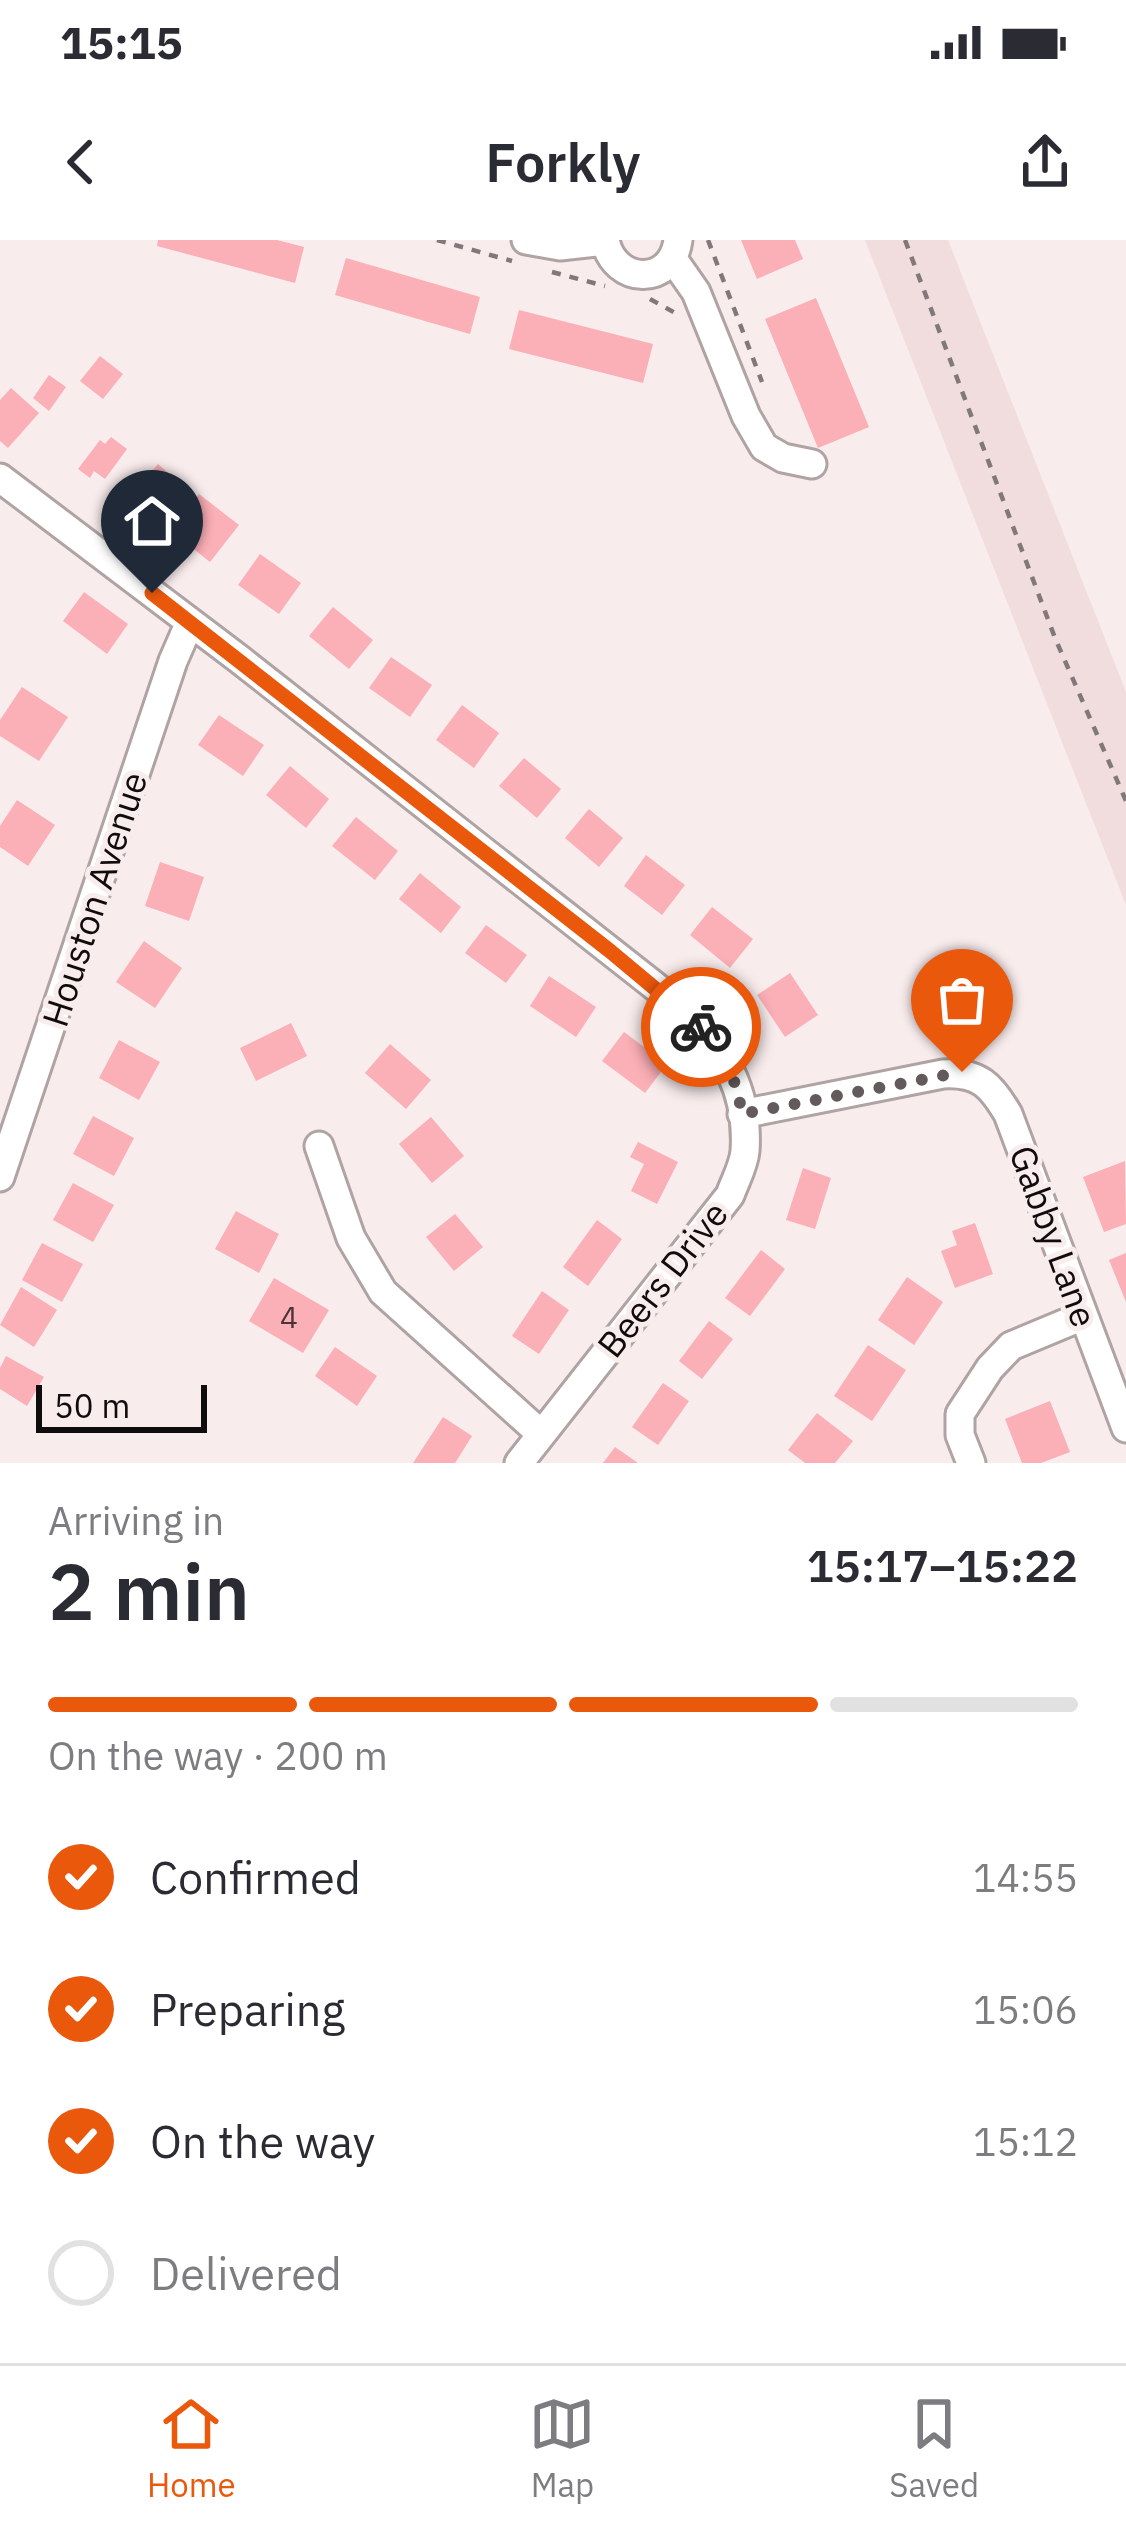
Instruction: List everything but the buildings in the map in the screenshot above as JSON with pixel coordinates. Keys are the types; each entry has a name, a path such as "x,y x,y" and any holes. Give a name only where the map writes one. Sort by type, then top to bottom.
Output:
{"street":[{"path":"526,252 605,241 614,262 633,275 655,274 676,250 746,416 764,447 783,458 812,464"},
{"path":"0,478 190,622"},
{"name":"Beers Drive","path":"190,622 684,1009 719,1046 736,1080 746,1153 730,1195 519,1463"},
{"name":"Houston Avenue","path":"0,1178 190,622"},
{"name":"Gabby Lane","path":"742,1114 944,1074 962,1072 988,1083 1008,1114 1126,1428"},
{"path":"319,1145 352,1238 383,1292 540,1433"},
{"path":"971,1463 959,1424 963,1403 1011,1346 1083,1316"}],"path":[{"path":"436,240 526,252"},
{"path":"708,240 763,384"},
{"path":"905,240 1055,638 1126,801"},
{"path":"546,270 605,286"},
{"path":"645,296 692,325"}],"shaded area":[{"path":"865,240 948,240 1126,692 1126,905"}],"way so far":[{"path":"701,1027 719,1046 736,1080 742,1114 962,1072"}],"route":[{"path":"152,593 701,1027"}]}
